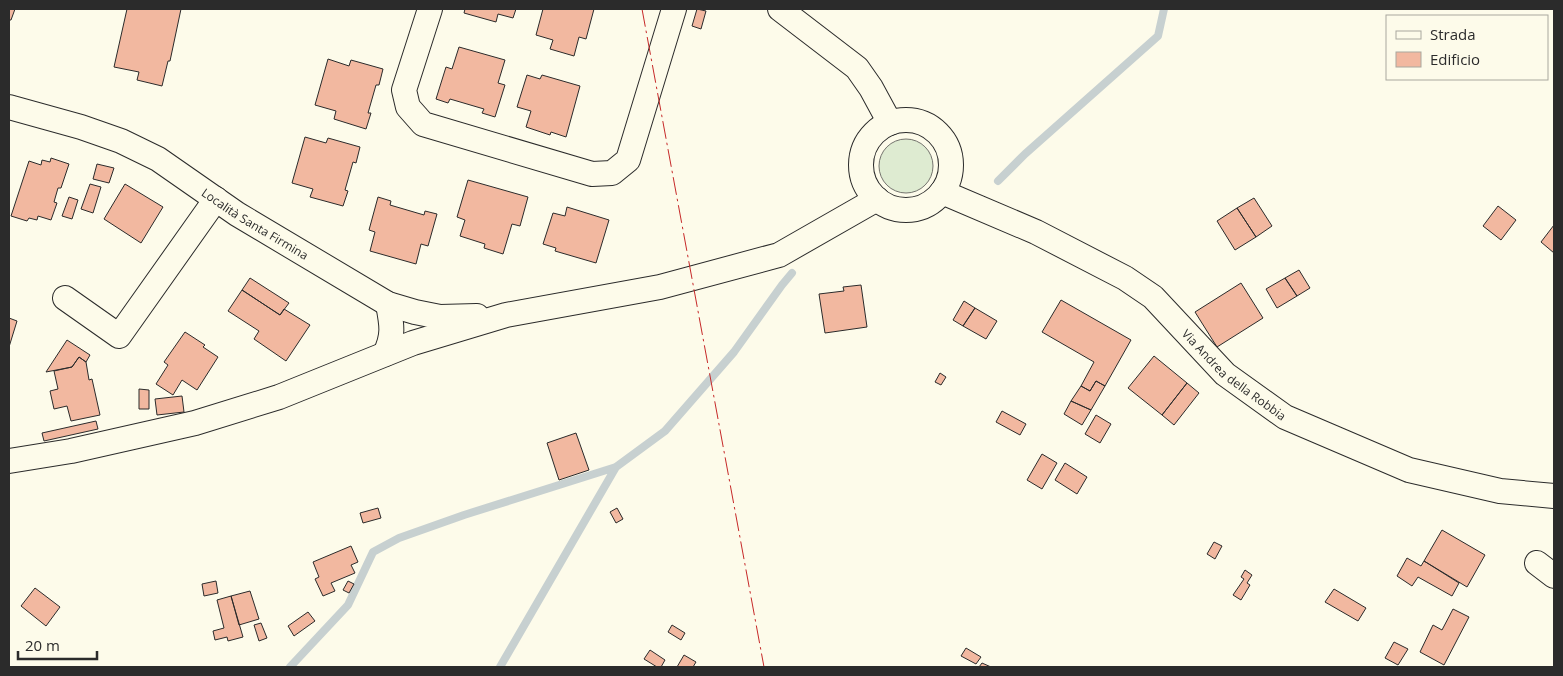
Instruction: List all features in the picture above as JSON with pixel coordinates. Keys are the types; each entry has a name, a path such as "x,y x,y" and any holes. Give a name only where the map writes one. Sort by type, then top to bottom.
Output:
{"street":[{"path":"430,9 404,90 408,107 423,124 592,174 612,173 628,160 674,9"},
{"path":"780,9 857,68 871,88 890,123"},
{"name":"Località Santa Firmina","path":"9,107 121,141 158,158 245,219 388,304 440,317 506,316"},
{"path":"904,120 919,122 932,128 942,138 949,151 951,165 949,179 942,192 932,202 918,208 904,210 890,207 877,199 867,187 862,173 862,157 867,143 877,131 890,123 904,120"},
{"name":"Via Andrea della Robbia","path":"942,192 1036,232 1125,278 1153,297 1225,374 1285,417 1409,470 1500,491 1554,496"},
{"path":"65,298 119,336 216,199"},
{"path":"9,461 71,451 195,423 279,397 413,343 506,316 660,287 779,255 877,199"},
{"path":"385,354 391,341 393,326 388,304"}],"green space":[{"path":"901,139 911,139 921,143 929,151 933,166 929,181 921,189 911,193 901,193 891,189 883,181 879,171 879,161 883,151 891,143"}],"building":[{"path":"9,9 15,9 11,20 9,20"},
{"path":"127,9 181,9 170,61 168,61 162,86 137,80 139,72 114,67"},
{"path":"465,9 516,9 513,18 498,14 496,22 464,13"},
{"path":"543,9 594,9 586,39 579,37 574,56 550,49 553,40 536,35"},
{"path":"697,9 706,11 701,29 692,26"},
{"path":"459,47 505,60 498,83 505,85 495,117 482,113 484,109 450,99 448,103 436,99 446,67 452,69"},
{"path":"328,59 349,66 351,60 383,69 368,113 371,113 366,129 334,119 336,111 315,105"},
{"path":"527,75 540,79 542,75 580,86 566,137 551,132 550,135 526,127 531,111 517,107"},
{"path":"305,137 326,143 328,138 360,147 356,163 353,162 345,190 348,191 343,206 310,197 313,189 292,183"},
{"path":"51,158 69,164 61,188 58,188 54,202 57,203 51,220 38,216 37,220 29,218 27,221 11,216 29,161 41,165 42,160 50,162"},
{"path":"97,164 114,168 109,183 93,179"},
{"path":"468,180 528,197 520,226 512,224 503,254 484,248 485,244 460,236 465,220 457,217"},
{"path":"90,184 101,187 93,213 81,209"},
{"path":"125,184 163,207 141,243 104,219"},
{"path":"69,197 78,200 72,219 62,216"},
{"path":"378,197 391,201 390,205 424,215 425,211 437,214 428,246 421,244 416,264 370,251 375,232 369,230"},
{"path":"1254,198 1272,226 1256,237 1237,208"},
{"path":"1498,206 1516,220 1501,240 1483,226"},
{"path":"567,207 609,220 596,263 555,251 556,248 543,244 553,213 565,216"},
{"path":"1237,208 1256,237 1235,250 1217,221"},
{"path":"1554,225 1554,253 1541,242"},
{"path":"1299,270 1310,288 1297,296 1285,278"},
{"path":"250,278 289,303 280,315 242,290"},
{"path":"1285,278 1297,296 1277,308 1266,289"},
{"path":"1241,283 1263,318 1217,347 1195,312"},
{"path":"861,285 867,327 825,333 819,294 844,291 843,287"},
{"path":"242,290 280,315 284,309 310,325 286,361 254,339 259,331 228,311"},
{"path":"1061,300 1131,340 1105,386 1096,381 1090,391 1081,386 1094,362 1042,332"},
{"path":"964,301 975,308 963,326 953,320"},
{"path":"975,308 997,321 986,339 963,326"},
{"path":"9,318 17,321 9,347"},
{"path":"185,332 205,345 203,347 218,357 197,390 182,380 173,395 156,384 168,365 164,362"},
{"path":"67,340 90,355 86,362 79,357 72,367 46,372"},
{"path":"1154,356 1187,383 1162,415 1128,388"},
{"path":"79,357 86,362 89,380 92,379 100,415 71,421 67,406 54,409 50,391 58,389 54,371 72,367"},
{"path":"940,373 946,377 941,385 935,382"},
{"path":"1096,381 1105,386 1091,410 1071,401 1081,386 1090,391"},
{"path":"1187,383 1199,393 1174,425 1162,415"},
{"path":"139,389 149,390 149,409 139,409"},
{"path":"182,396 184,412 157,415 155,399"},
{"path":"1071,401 1091,410 1082,425 1064,414"},
{"path":"1002,411 1026,424 1020,435 996,422"},
{"path":"1096,415 1111,424 1100,443 1085,434"},
{"path":"96,421 98,429 44,441 42,433"},
{"path":"576,433 589,470 559,480 547,443"},
{"path":"1042,454 1057,463 1042,489 1027,480"},
{"path":"1065,463 1087,477 1077,494 1055,480"},
{"path":"378,508 381,518 363,523 360,513"},
{"path":"617,508 623,519 616,523 610,512"},
{"path":"1442,530 1485,555 1467,587 1424,561"},
{"path":"1214,542 1222,546 1215,559 1207,554"},
{"path":"351,546 358,562 351,565 355,573 331,583 335,591 323,596 315,579 319,577 313,562"},
{"path":"1407,558 1421,566 1424,561 1459,583 1452,596 1418,577 1412,586 1397,576"},
{"path":"1245,570 1252,575 1247,583 1250,585 1241,600 1233,595 1244,579 1241,577"},
{"path":"216,581 218,593 204,596 202,584"},
{"path":"348,581 354,584 349,593 343,590"},
{"path":"35,588 60,607 46,626 21,606"},
{"path":"1334,589 1366,608 1358,621 1325,602"},
{"path":"250,591 259,619 239,625 231,596"},
{"path":"231,596 243,637 228,641 227,637 215,640 213,631 224,628 217,600"},
{"path":"1453,609 1469,617 1444,665 1420,652 1433,625 1442,630"},
{"path":"308,612 315,621 294,636 288,626"},
{"path":"261,623 267,638 259,641 254,625"},
{"path":"672,625 685,633 681,640 668,632"},
{"path":"1394,642 1408,649 1398,665 1385,658"},
{"path":"966,648 981,657 976,664 961,656"},
{"path":"650,650 665,660 661,667 657,667 644,659"},
{"path":"684,655 696,662 693,667 677,667"},
{"path":"982,663 991,667 979,667"}],"waterway":[{"path":"998,181 1025,154 1158,36 1164,9"},
{"path":"290,667 348,605 373,552 399,538 464,515 616,467 665,431 734,352 792,273"},
{"path":"500,667 616,467"}],"power":[{"path":"642,9 764,667"}]}
